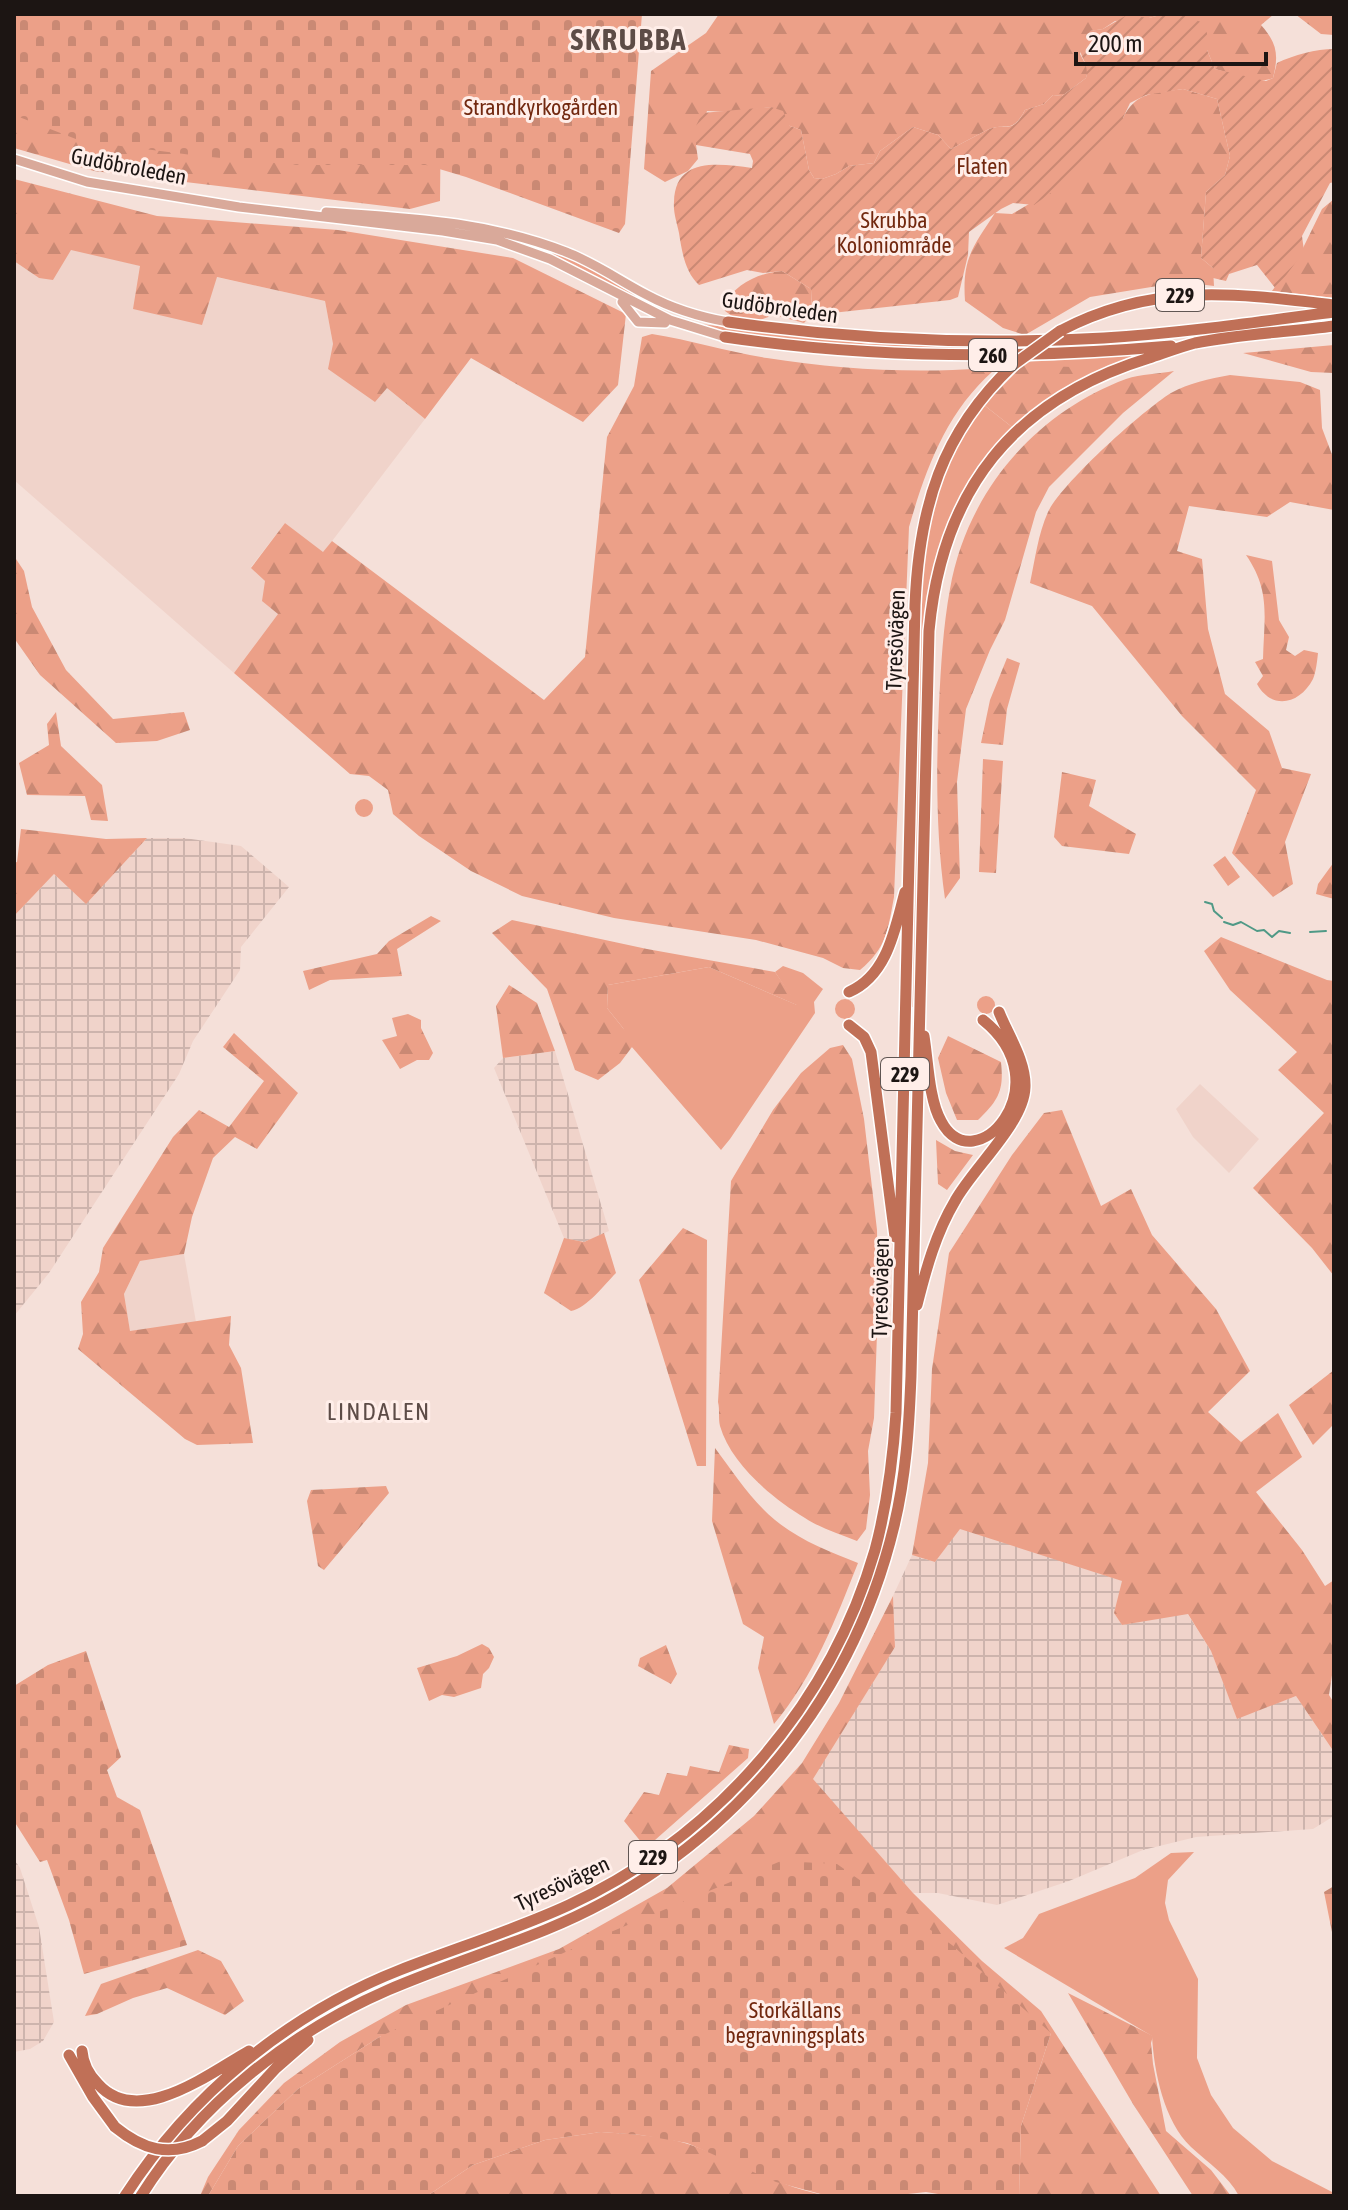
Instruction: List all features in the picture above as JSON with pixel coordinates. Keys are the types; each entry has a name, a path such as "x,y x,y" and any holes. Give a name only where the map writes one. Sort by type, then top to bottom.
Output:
{"highway":[{"name":"Tyresövägen","path":"125,2196 152,2157 192,2110 278,2036 345,1995 398,1971 538,1918 602,1889 658,1854 694,1826 764,1757 794,1718 822,1673 853,1611 875,1548 887,1496 894,1442 916,593 924,518 935,480 960,427 1013,365 1060,331 1098,313 1157,297 1224,295 1334,305"},
{"name":"Gudöbroleden","path":"728,322 863,338 1020,341 1161,333 1334,312"},
{"name":"Tyresövägen","path":"141,2196 170,2156 235,2087 310,2031 351,2008 423,1976 546,1930 606,1902 647,1877 702,1836 741,1801 775,1764 812,1714 841,1667 866,1613 886,1556 900,1497 907,1445 929,631 939,562 955,518 979,475 1027,421 1049,404 1096,377 1195,343 1334,326"},
{"name":"Gudöbroleden","path":"725,337 827,349 950,355 1064,353 1195,343"},
{"path":"849,992 868,980 883,961 910,873"},
{"path":"920,1001 938,1115 945,1129 965,1140 980,1139 1000,1126 1016,1092 1015,1071 1008,1052 999,1035 983,1020"},
{"path":"912,1326 927,1267 944,1221 963,1187 1012,1123 1022,1104 1025,1077 999,1012"},
{"path":"849,1025 864,1037 871,1052 900,1274"},
{"path":"69,2055 115,2127 139,2144 157,2150 175,2150 202,2141 227,2121 276,2068 351,2008"},
{"path":"82,2051 87,2069 99,2086 114,2097 134,2102 165,2096 278,2036"}],"main road":[{"name":"Gudöbroleden","path":"14,159 87,182 239,207 497,240 550,259 644,309 698,331 725,337"},
{"name":"Gudöbroleden","path":"239,207 479,225 569,253 650,297 686,312 728,322"},
{"path":"607,289 629,307 638,322"},
{"path":"638,322 644,309 655,305 686,312"},
{"path":"638,322 653,320 698,331"}],"shaded area":[{"path":"71,249 141,266 216,277 325,301 333,344 425,419 323,553 285,523 251,567 265,581 278,614 234,673 14,480 14,261 39,278"},
{"path":"147,838 184,838 241,846 289,887 241,947 240,970 193,1041 179,1074 49,1273 14,1316 14,916 54,874 86,903"},
{"path":"555,1051 609,1231 584,1242 564,1238 494,1068 503,1058"},
{"path":"1200,1084 1259,1139 1229,1173 1193,1137 1176,1109"},
{"path":"184,1254 196,1322 130,1332 124,1294 140,1261"},
{"path":"960,1528 1123,1581 1114,1613 1122,1625 1187,1613 1211,1651 1237,1718 1296,1696 1334,1752 1334,1816 1313,1829 1196,1837 1143,1850 1069,1881 997,1905 938,1893 913,1893 812,1779 895,1647 893,1596 912,1555 935,1562"},
{"path":"14,1859 20,1868 39,1927 54,2022 43,2041 30,2049 14,2052"}],"green space":[{"path":"14,14 441,98 440,201 410,209 94,171 14,148"},
{"name":"Strandkyrkogården","path":"14,14 642,14 625,224 619,233 426,165 298,165 81,141 14,115"},
{"path":"719,14 1274,14 1261,25 1273,44 1276,63 1273,78 1244,78 1215,69 1207,50 1206,33 1160,15 1115,21 1103,29 1090,31 1080,54 1088,69 1086,78 1062,96 1053,95 1044,104 1025,110 1016,123 987,130 951,149 938,135 913,127 880,151 874,163 849,166 822,179 814,178 809,170 801,130 790,126 771,107 732,112 707,111 696,145 698,159 688,171 665,182 644,169 651,71 706,33"},
{"path":"1295,14 1334,14 1334,35 1321,34"},
{"name":"Skrubba Koloniområde","path":"1127,15 1149,18 1182,15 1201,22 1207,33 1207,50 1215,69 1266,81 1273,78 1277,63 1305,53 1334,49 1334,182 1330,183 1302,236 1304,251 1276,289 1257,265 1229,274 1226,281 1213,278 1213,268 1201,258 1206,192 1225,175 1230,156 1217,99 1183,89 1146,95 1130,103 1123,118 1124,133 1073,177 1034,205 1013,203 969,232 968,255 958,297 823,314 812,311 811,289 782,271 763,273 747,270 699,285 690,274 674,210 676,187 682,177 701,166 752,168 753,161 750,154 696,145 696,126 702,113 771,107 783,111 790,126 801,130 809,170 814,178 822,179 849,166 874,163 880,151 913,127 938,135 951,149 987,130 1012,126 1025,110 1044,104 1053,95 1062,96 1086,78 1081,51 1083,40 1089,31 1103,29"},
{"path":"1183,89 1217,99 1230,156 1225,175 1206,192 1201,258 1213,268 1214,286 1182,282 1090,297 1025,335 1003,328 965,301 967,263 995,213 1012,214 1034,201 1141,98"},
{"path":"14,179 157,216 338,230 513,258 626,314 618,385 583,422 471,358 425,419 387,388 375,402 328,369 333,344 325,301 217,277 202,325 133,309 140,266 71,250 53,280 39,278 14,261"},
{"path":"1334,199 1334,298 1272,291 1303,248 1322,209"},
{"path":"520,241 569,257 601,272 642,303 568,262"},
{"path":"782,271 811,289 812,314 804,323 774,315 757,321 732,316 725,311 723,305 741,286 764,274"},
{"path":"693,323 869,344 1023,347 1019,351 830,343 747,335"},
{"path":"652,334 752,355 821,365 903,370 984,368 993,371 950,423 931,463 909,527 894,897 881,946 860,970 843,968 823,958 756,940 614,918 522,896 471,871 419,836 393,814 388,790 369,776 350,774 234,673 278,614 262,601 265,581 251,568 285,523 323,552 332,541 544,700 585,657 607,437 634,386 642,337"},
{"path":"1334,345 1334,373 1311,372 1243,353"},
{"path":"1141,355 1069,385 1075,380 1023,365 1025,362"},
{"path":"1023,365 1072,367 1075,381 1012,427 984,405"},
{"path":"1174,371 1123,413 1049,487 1036,512 1005,620 966,709 957,782 960,878 945,899 938,802 942,661 950,589 972,520 1010,460 1062,413 1126,379"},
{"path":"1230,375 1300,382 1320,390 1322,428 1334,460 1334,510 1290,502 1267,517 1189,506 1177,551 1202,559 1208,629 1225,694 1269,731 1282,768 1311,774 1285,842 1293,884 1273,897 1232,853 1256,790 1182,716 1092,606 1030,583 1048,512 1069,483 1123,431 1171,393 1192,384"},
{"path":"984,405 1012,427 979,470 955,511 938,555 926,607 915,1007 911,1007 921,580 933,508 942,480 960,442"},
{"path":"1246,555 1272,561 1279,620 1289,637 1286,650 1295,656 1304,650 1318,653 1313,679 1294,699 1278,701 1270,698 1257,684 1263,676 1255,662 1263,659 1263,593"},
{"path":"14,556 24,571 32,607 66,670 113,719 184,712 190,730 157,741 116,743 40,675 14,638"},
{"path":"1007,658 1020,663 1007,709 1003,745 981,743 990,700"},
{"path":"56,712 61,746 102,785 108,821 91,820 85,796 27,795 19,763 49,745 47,724"},
{"path":"983,759 1003,761 996,873 979,872"},
{"path":"1062,772 1096,780 1089,806 1136,834 1129,854 1062,846 1054,837"},
{"path":"360,799 368,799 373,808 371,815 360,817 355,812 355,804"},
{"path":"21,829 106,839 147,838 86,904 54,874 14,916 14,863 17,862"},
{"path":"1225,856 1240,877 1228,886 1213,865"},
{"path":"1334,862 1334,899 1316,894 1318,884"},
{"path":"431,916 441,921 397,949 402,976 330,980 309,990 303,971 377,954 389,941"},
{"path":"512,920 775,972 799,1006 709,967 608,985 607,1008 631,1038 632,1047 620,1063 598,1080 575,1070 547,989 492,933"},
{"path":"1221,937 1334,981 1334,1276 1312,1248 1253,1188 1324,1113 1278,1070 1297,1052 1230,990 1204,951"},
{"path":"783,966 803,973 823,989 814,1002 815,1013 721,1150 631,1046 623,1028 607,1008 608,985 709,967 797,1005 775,972"},
{"path":"509,985 537,1003 555,1051 503,1058 496,1006"},
{"path":"982,996 990,996 995,1005 993,1012 982,1014 977,1009 977,1001"},
{"path":"845,999 852,1002 855,1009 852,1016 845,1019 838,1016 835,1009 838,1002"},
{"path":"408,1014 421,1020 421,1028 433,1053 429,1060 417,1060 400,1069 382,1040 397,1036 392,1018"},
{"path":"234,1033 298,1093 257,1149 235,1137 213,1158 192,1217 184,1254 140,1261 124,1294 130,1331 231,1316 229,1345 241,1368 253,1443 197,1445 185,1439 78,1349 83,1334 81,1302 99,1272 103,1248 173,1137 199,1110 229,1127 264,1081 223,1047"},
{"path":"948,1036 1001,1062 1002,1080 998,1094 978,1120 957,1120 946,1093 938,1058"},
{"path":"843,1045 852,1059 864,1119 877,1230 874,1418 868,1451 870,1495 866,1529 857,1541 811,1522 779,1501 754,1479 725,1440 718,1402 731,1181 773,1110 801,1073 830,1048"},
{"path":"1062,1110 1101,1206 1131,1189 1152,1235 1216,1309 1250,1371 1208,1412 1241,1442 1278,1413 1302,1457 1256,1492 1302,1550 1325,1586 1334,1580 1334,1662 1329,1695 1334,1703 1334,1752 1296,1696 1237,1719 1211,1651 1188,1614 1122,1625 1114,1613 1122,1581 960,1529 935,1562 912,1555 928,1463 932,1369 949,1253 1012,1155 1044,1113"},
{"path":"936,1140 955,1151 973,1155 947,1190 938,1184"},
{"path":"683,1228 707,1240 706,1466 697,1466 639,1280"},
{"path":"604,1233 616,1273 595,1295 571,1311 544,1293 564,1238 584,1242"},
{"path":"1334,1370 1334,1424 1313,1445 1289,1405"},
{"path":"715,1448 750,1495 775,1520 804,1539 858,1563 812,1667 774,1724 758,1668 764,1637 743,1624 712,1521"},
{"path":"386,1486 389,1493 324,1570 318,1566 307,1501 311,1490"},
{"path":"893,1596 895,1647 813,1779 913,1893 982,1961 1041,2011 1161,2196 1019,2196 1021,2126 1051,2033 381,2036 298,2089 238,2146 208,2196 200,2196 208,2177 239,2130 284,2083 340,2042 406,2005 559,1949 667,1888 754,1816 802,1763 839,1703"},
{"path":"482,1644 489,1648 494,1657 483,1674 481,1688 454,1697 442,1695 429,1701 417,1668 457,1656"},
{"path":"666,1645 677,1674 671,1684 638,1666 640,1658"},
{"path":"86,1651 121,1757 107,1770 117,1797 140,1810 187,1945 84,1974 69,1920 47,1860 40,1862 14,1821 14,1686 48,1665"},
{"path":"729,1745 749,1749 748,1758 646,1848 624,1821 644,1792 659,1795 667,1773 687,1776 690,1766 719,1772"},
{"path":"1194,1852 1168,1880 1165,1903 1169,1920 1198,1979 1197,2058 1211,2095 1233,2128 1272,2161 1334,2193 1334,2196 1239,2196 1223,2175 1191,2147 1174,2124 1158,2080 1152,2036 1004,1948 1023,1938 1039,1914 1135,1878 1171,1853"},
{"name":"Storkällans begravningsplats","path":"781,1861 837,1864 952,1945 1051,2033 1021,2126 1019,2196 950,2196 926,2192 890,2196 828,2196 776,2182 687,2143 601,2132 545,2140 473,2165 427,2196 208,2196 238,2146 298,2089 381,2036 594,1939"},
{"path":"1334,1886 1334,1942 1324,1892"},
{"path":"198,1950 221,1961 244,2001 225,2015 167,1988 85,2016 101,1984"},
{"path":"1068,1993 1153,2036 1153,2064 1166,2131 1211,2170 1231,2196 1193,2196 1133,2104"},
{"path":"601,2132 677,2141 706,2150 774,2180 828,2196 427,2196 473,2165 545,2140"}],"waterway":[{"path":"1205,902 1212,904 1214,911 1222,918"},
{"path":"1224,922 1233,925 1241,922 1257,931 1264,930 1272,937 1279,931 1290,933"},
{"path":"1310,932 1326,931"}],"district":[{"name":"SKRUBBA","path":"629,39"},
{"name":"LINDALEN","path":"379,1411"}],"park label":[{"name":"Flaten","path":"982,166"}]}
